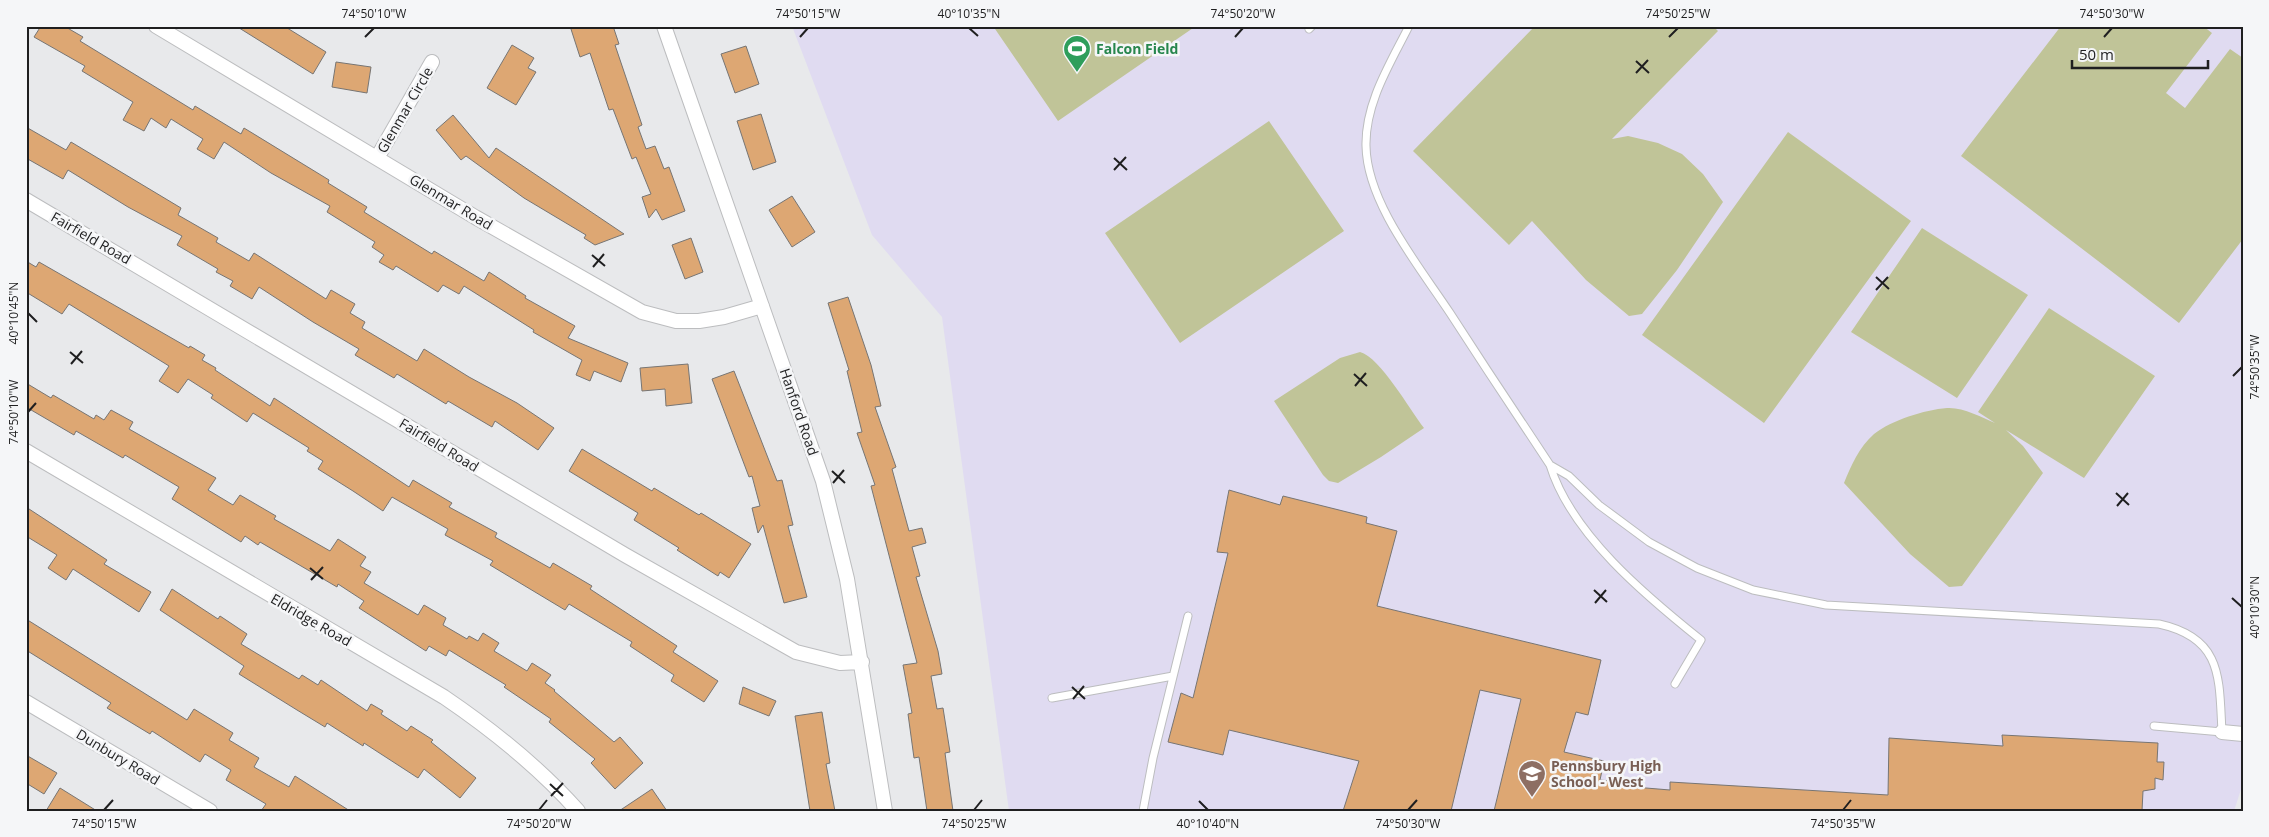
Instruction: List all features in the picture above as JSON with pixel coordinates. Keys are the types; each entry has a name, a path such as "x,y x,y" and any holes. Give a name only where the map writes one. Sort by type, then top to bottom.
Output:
{"street":[{"name":"Glenmar Road","path":"156,26 377,158 642,312 676,321 699,321 724,317 762,306"},
{"name":"Hanford Road","path":"664,26 823,481 835,523 862,662 885,811"},
{"name":"Glenmar Circle","path":"377,158 432,62"},
{"name":"Fairfield Road","path":"26,200 625,555 796,652 840,664 862,662"},
{"name":"Eldridge Road","path":"26,451 444,697 488,727 523,755 578,811"},
{"name":"Dunbury Road","path":"26,702 210,811"},
{"path":"2222,732 2243,734"}],"lane":[{"path":"1409,26 1379,87 1369,118 1366,146 1370,178 1392,224 1550,465 1556,485 1603,551 1637,586 1701,640 1675,684"},
{"path":"1550,465 1569,476 1599,505 1649,542 1697,568 1753,590 1826,605 2159,624 2183,630 2202,645 2213,661 2219,682 2222,732 2154,726"},
{"path":"1143,811 1152,758 1188,616"},
{"path":"1052,698 1173,676"}],"shaded area":[{"path":"792,26 2243,26 2243,783 2234,811 1009,811 942,317 872,235"}],"green space":[{"name":"Falcon Field","path":"993,26 1196,26 1058,121"},
{"path":"1535,26 1713,26 1718,31 1612,139 1628,136 1658,143 1682,154 1703,174 1723,202 1677,270 1642,314 1629,316 1586,280 1532,221 1509,245 1413,151"},
{"path":"2061,26 2203,26 2212,33 2166,93 2185,108 2230,49 2243,58 2243,239 2179,323 1961,156"},
{"path":"1269,121 1344,231 1180,343 1105,233"},
{"path":"1788,132 1911,221 1764,423 1642,335"},
{"path":"1922,228 2028,295 1957,398 1851,332"},
{"path":"2049,308 2155,376 2084,478 2006,430 2023,446 2043,473 1962,586 1949,587 1910,554 1844,483 1856,457 1869,439 1881,429 1909,416 1928,411 1953,408 1972,413 1995,423 1978,412"},
{"path":"1360,352 1368,356 1385,373 1424,428 1338,483 1329,481 1323,475 1274,401 1340,358"}],"building":[{"path":"41,26 64,26 83,37 80,41 193,110 195,106 241,134 244,128 329,180 328,183 367,207 364,212 432,254 434,251 484,281 489,272 526,296 525,298 575,326 568,338 628,363 621,382 594,371 590,381 576,375 582,360 533,332 534,330 464,286 459,294 443,285 438,292 396,266 393,270 379,262 384,255 372,247 375,242 327,212 330,206 271,173 224,142 214,159 197,149 203,139 171,119 166,128 151,118 144,131 123,120 133,102 82,71 85,66 34,37"},
{"path":"236,26 284,26 326,52 313,74"},
{"path":"570,26 613,26 619,44 615,45 642,125 638,127 646,149 655,146 664,169 669,167 685,211 662,220 656,209 649,218 642,197 651,194 636,157 632,159 613,109 609,110 590,53 580,57"},
{"path":"512,45 534,58 528,68 536,72 516,105 487,88"},
{"path":"746,46 759,84 735,93 721,54"},
{"path":"336,62 371,67 367,93 332,87"},
{"path":"761,114 776,162 753,170 737,121"},
{"path":"453,115 489,158 496,148 624,234 595,245 584,238 586,235 524,198 466,156 461,160 436,130"},
{"path":"26,127 66,150 71,142 181,208 178,215 218,238 216,242 249,261 254,253 326,299 331,290 355,304 350,313 365,322 362,328 417,361 424,349 469,377 517,403 554,428 538,450 495,421 492,427 448,401 446,404 397,374 394,378 355,355 359,349 259,287 252,299 230,286 233,281 216,272 218,269 177,245 182,236 128,207 68,170 63,179 26,158"},
{"path":"792,196 815,232 792,247 769,210"},
{"path":"691,238 703,272 685,279 672,245"},
{"path":"26,261 36,267 39,262 189,348 190,346 205,355 202,360 216,368 215,370 270,406 274,398 409,487 413,480 452,503 449,507 497,533 495,537 550,568 553,563 592,586 590,589 677,646 673,652 718,681 704,702 671,681 674,675 630,646 632,642 569,604 565,610 490,565 493,561 445,535 448,529 392,497 383,511 318,469 323,461 307,451 309,448 253,413 247,422 211,398 213,395 188,379 178,393 159,381 169,366 69,304 62,314 26,292"},
{"path":"848,297 871,365 881,406 875,407 896,467 892,469 909,531 922,528 926,543 912,547 920,576 916,577 938,651 942,674 931,676 937,709 943,708 950,752 945,753 953,811 927,811 919,757 914,758 908,714 912,713 903,665 917,663 871,486 875,485 857,433 862,432 847,371 849,370 828,303"},
{"path":"688,364 692,403 666,406 665,389 642,391 640,368"},
{"path":"734,371 777,481 782,480 793,525 788,526 807,597 784,603 763,525 758,533 752,508 760,506 752,476 749,477 712,379"},
{"path":"26,383 51,398 53,395 94,419 96,415 104,420 111,410 133,422 129,429 216,478 208,490 233,505 240,495 276,516 274,519 330,551 338,539 366,557 360,566 371,572 364,583 418,615 424,605 446,618 443,625 467,639 469,636 478,641 483,633 499,643 494,651 527,671 532,663 551,675 545,683 614,742 620,737 643,763 615,789 591,763 595,759 549,722 551,719 504,687 506,685 449,650 446,656 429,646 426,651 359,608 364,601 338,584 337,587 260,542 258,545 245,536 241,542 172,499 179,487 125,455 123,458 76,431 74,435 26,407"},
{"path":"582,449 652,491 654,488 699,515 701,513 751,544 729,578 720,572 718,576 677,550 679,548 634,520 638,513 569,471"},
{"path":"1229,490 1280,505 1283,496 1367,517 1366,523 1397,531 1377,606 1601,660 1588,715 1576,712 1564,752 1604,761 1600,780 1611,781 1610,785 1670,790 1670,782 1888,795 1889,738 2003,746 2002,735 2158,743 2157,762 2164,762 2163,780 2155,778 2155,789 2143,791 2142,811 1494,811 1521,699 1480,690 1451,811 1343,811 1359,761 1229,730 1223,755 1168,742 1181,693 1193,698 1228,553 1217,552"},
{"path":"26,507 107,560 104,564 151,592 139,612 73,569 66,580 48,568 57,555 26,536"},
{"path":"172,589 218,619 220,616 247,634 241,644 299,679 302,675 318,685 321,680 367,711 371,704 383,711 381,714 407,731 411,726 433,740 431,742 476,778 460,798 424,769 418,778 364,743 363,746 327,723 325,727 239,674 244,666 160,610"},
{"path":"26,619 187,720 194,709 233,733 229,740 259,758 254,767 289,787 295,776 350,811 261,811 266,804 226,780 231,770 205,754 200,762 152,731 150,734 107,708 111,703 26,650"},
{"path":"743,687 776,701 769,716 739,704"},
{"path":"822,712 830,763 826,764 835,811 810,811 795,716"},
{"path":"26,755 57,773 44,794 26,783"},
{"path":"60,788 97,811 46,811"},
{"path":"652,789 667,811 619,811"}],"place":[{"name":"Falcon Field","path":"1077,73"},
{"name":"Pennsbury High School - West","path":"1532,798"}]}
